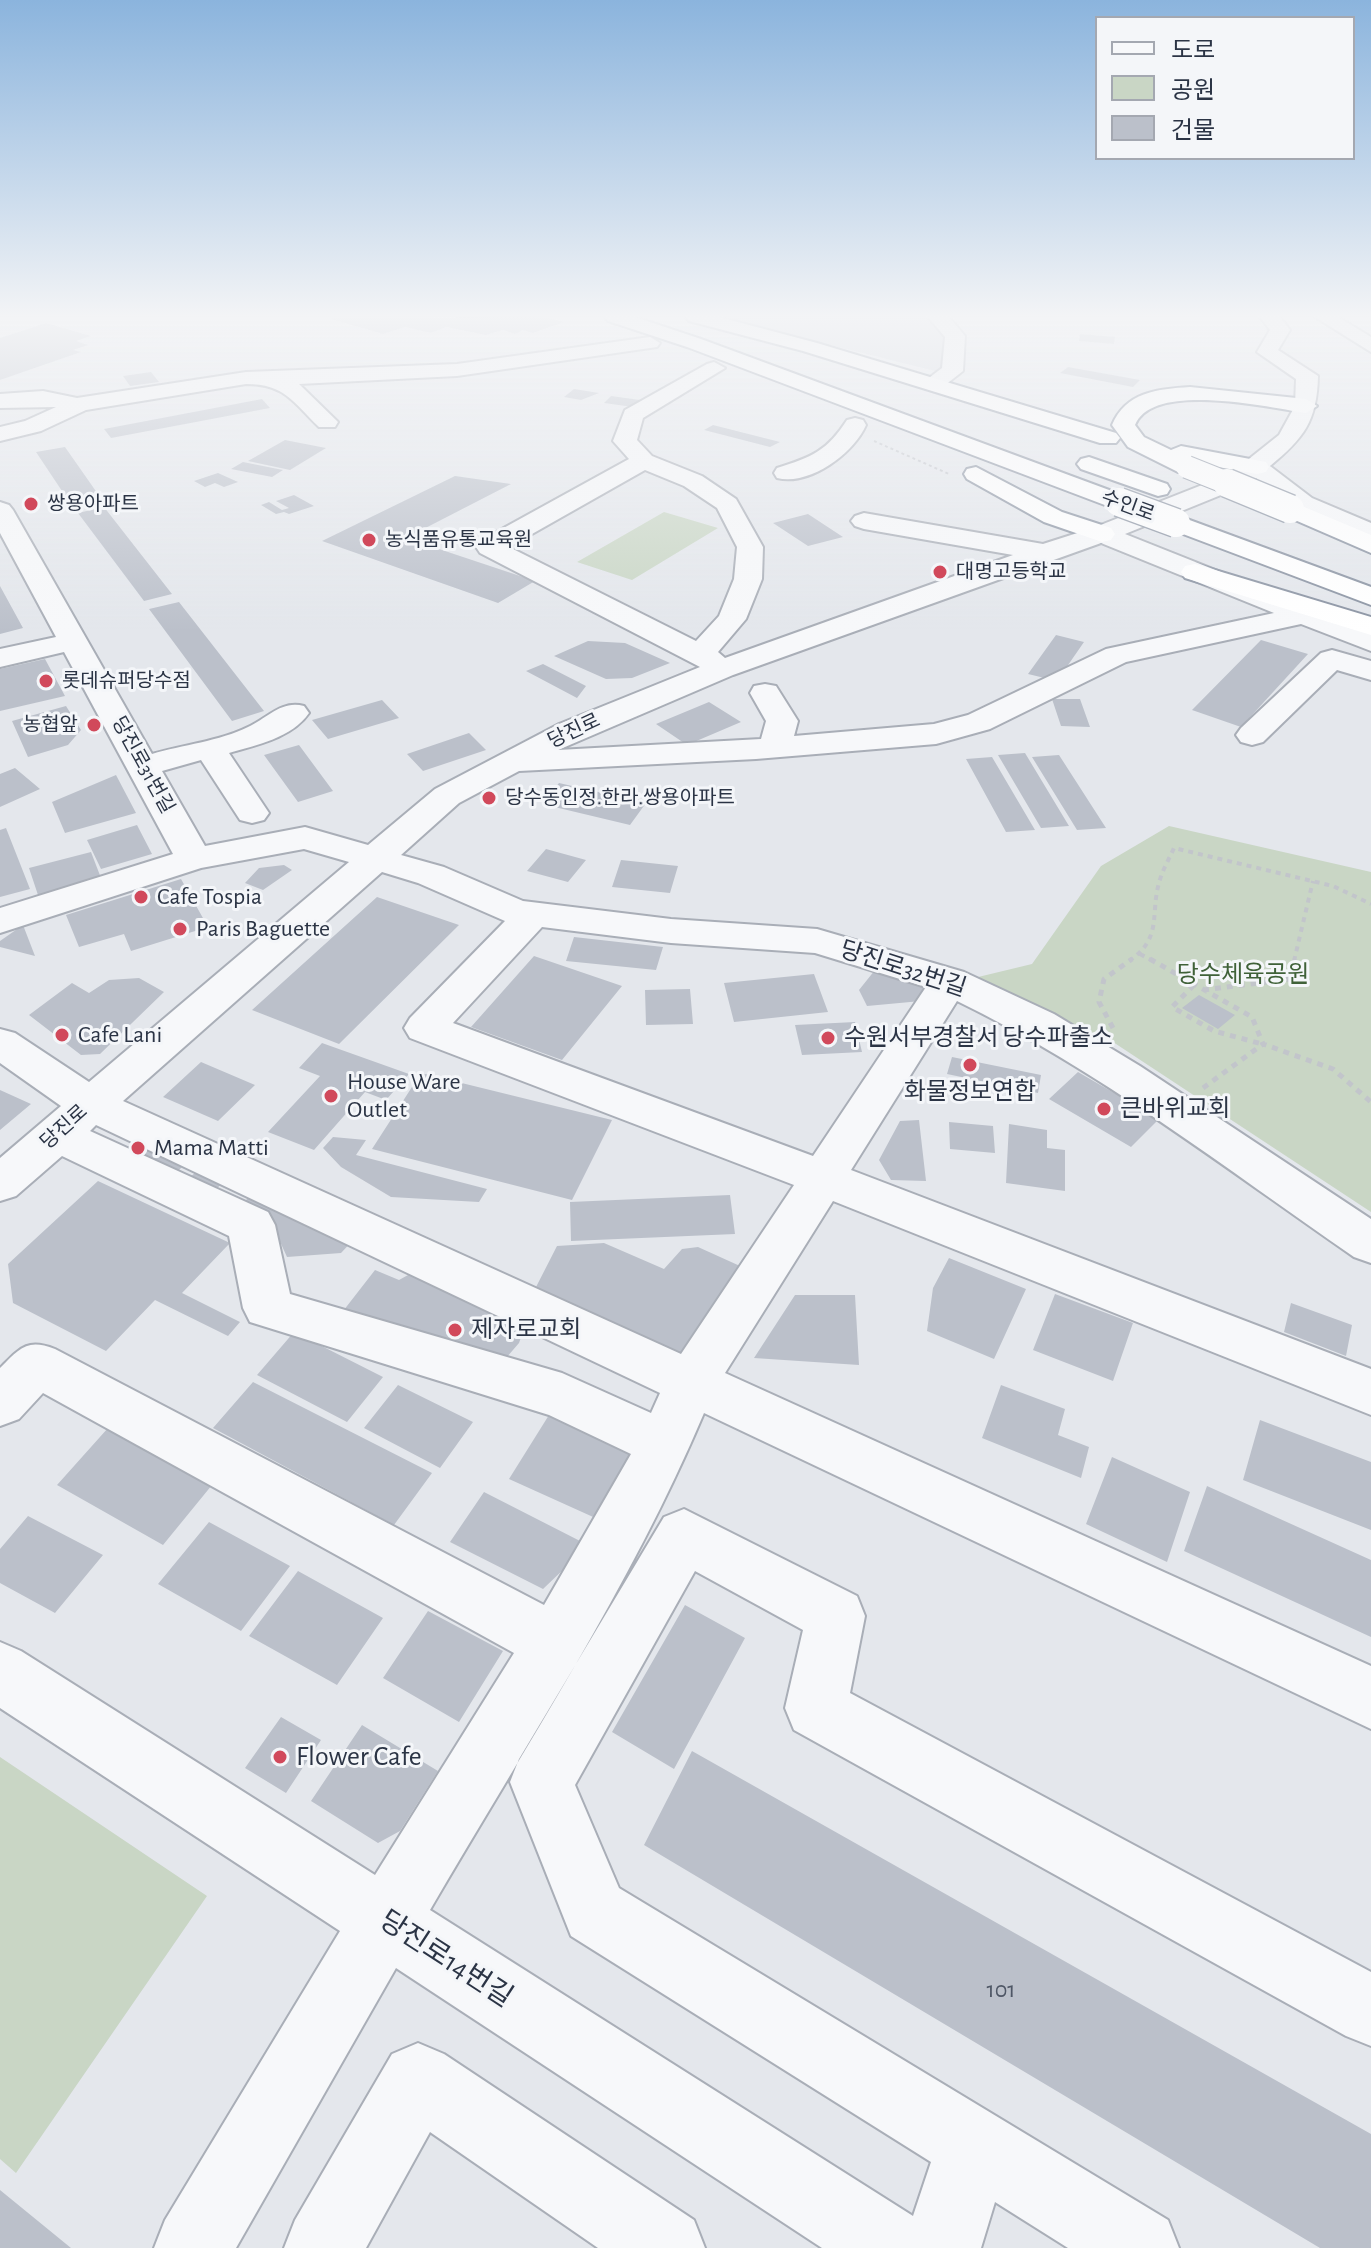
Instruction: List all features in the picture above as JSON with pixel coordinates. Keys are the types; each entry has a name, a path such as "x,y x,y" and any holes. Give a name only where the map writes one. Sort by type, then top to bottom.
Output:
{"highway":[{"path":"847,422 967,469 1053,517 1102,534"},
{"name":"수인로","path":"905,422 1371,597"},
{"path":"1056,422 1108,438"},
{"path":"1125,422 1123,425 1136,442 1184,460 1288,522 1371,565"},
{"name":"수인로","path":"1069,457 1221,512"},
{"path":"1184,460 1257,467"},
{"path":"1288,522 1371,545"},
{"path":"1195,572 1371,626"}],"street":[{"path":"0,434 42,422"},
{"path":"631,422 625,441 644,461 693,481 727,504 750,547 748,579 711,662 489,547 644,461"},
{"name":"당진로","path":"0,1184 447,796 711,662 1102,534 1239,479 1289,439 1298,422"},
{"path":"786,473 826,459 852,433 855,425"},
{"path":"1257,467 1303,503 1371,532"},
{"name":"당진로31번길","path":"0,510 194,859"},
{"path":"864,521 1045,552"},
{"path":"1102,534 1371,642"},
{"path":"511,763 936,734 979,722 1117,655 1304,615"},
{"path":"0,658 75,641"},
{"path":"1252,735 1332,659 1371,671"},
{"path":"765,693 782,721 775,747"},
{"path":"143,766 258,735 293,713"},
{"path":"209,748 252,813"},
{"path":"0,921 194,859 305,838 375,860"},
{"name":"당진로32번길","path":"375,860 431,875 516,912 671,931 817,941 950,981 1065,1039 1371,1244"},
{"path":"532,915 425,1028 823,1178 1371,1392"},
{"path":"193,2248 385,1919 555,1643 665,1445 691,1382 950,981"},
{"path":"0,1043 73,1119 251,1225 268,1308 562,1396 665,1445"},
{"path":"73,1119 691,1382 1371,1698"},
{"path":"0,1403 37,1364 555,1643"},
{"path":"1140,2248 595,1912 542,1782 684,1536 836,1616 816,1708 1371,2011"},
{"name":"당진로14번길","path":"0,1672 892,2248"},
{"path":"323,2248 418,2080 666,2248"},
{"path":"942,2248 973,2147"}],"path":[{"path":"1115,1033 1099,1002 1104,979 1140,954 1156,923 1158,884 1174,848 1333,886 1371,904"},
{"path":"1203,990 1290,979 1313,881"},
{"path":"1140,954 1252,1017 1263,1044"},
{"path":"1194,985 1172,1007 1214,1031 1263,1044 1333,1069 1371,1102"},
{"path":"1194,1095 1263,1044"}],"green space":[{"path":"664,512 718,528 632,580 577,562"},
{"name":"당수체육공원","path":"1169,826 1371,872 1371,1212 1113,1042 1069,1026 974,978 1032,964 1101,866"},
{"path":"0,1757 207,1896 16,2173 0,2159"}],"building":[{"path":"141,422 196,422 111,438 104,429"},
{"path":"713,425 780,442 770,447 704,430"},
{"path":"285,440 326,448 290,470 248,461"},
{"path":"65,447 100,497 70,503 36,452"},
{"path":"243,462 283,470 272,477 231,469"},
{"path":"218,473 238,482 224,487 215,483 205,487 194,481"},
{"name":"농식품유통교육원","path":"455,476 511,484 406,538 535,581 498,603 322,541"},
{"path":"294,495 314,506 289,514 276,514 261,505 269,502 282,510 289,508 276,501"},
{"path":"104,507 172,594 144,601 78,513"},
{"path":"808,514 843,537 808,546 773,523"},
{"path":"0,586 23,628 0,634"},
{"path":"179,602 264,711 232,721 149,609"},
{"path":"1056,635 1084,642 1057,681 1028,674"},
{"path":"1261,640 1308,654 1241,727 1192,710"},
{"path":"588,641 625,643 670,663 632,678 606,679 554,656"},
{"path":"45,659 65,696 0,711 0,669"},
{"path":"543,664 586,686 577,698 526,671"},
{"path":"1052,699 1080,699 1090,727 1061,726"},
{"path":"382,700 399,718 328,739 312,720"},
{"path":"709,702 741,722 687,745 656,724"},
{"path":"66,706 81,730 68,745 28,757 12,721"},
{"path":"469,733 486,750 423,771 407,754"},
{"path":"299,745 333,791 298,802 264,755"},
{"path":"1025,753 1069,826 1041,828 998,755"},
{"path":"1059,755 1106,828 1077,830 1032,757"},
{"path":"992,757 1035,830 1006,832 966,759"},
{"path":"15,768 40,789 0,807 0,774"},
{"path":"116,775 136,813 65,833 52,802"},
{"path":"559,783 646,803 630,825 542,804"},
{"path":"137,825 152,854 101,869 87,840"},
{"path":"6,828 30,889 0,897 0,830"},
{"path":"546,849 586,860 568,882 527,871"},
{"path":"91,852 101,878 38,895 29,868"},
{"path":"621,860 678,866 670,893 612,887"},
{"path":"284,865 292,870 263,890 245,883 259,868"},
{"path":"181,879 208,927 131,951 124,934 79,947 66,915"},
{"path":"377,897 459,925 339,1044 252,1010"},
{"path":"23,925 35,956 0,947 0,941"},
{"path":"574,937 663,947 656,970 566,961"},
{"path":"534,956 622,986 562,1060 471,1027"},
{"path":"875,970 928,986 932,1000 867,1006 859,990"},
{"path":"814,974 828,1012 734,1022 724,983"},
{"path":"139,978 164,992 100,1054 81,1055 29,1015 72,983 89,993 109,980"},
{"path":"690,989 693,1024 646,1025 645,990"},
{"path":"1199,995 1235,1015 1218,1029 1182,1008"},
{"name":"수원서부경찰서 당수파출소","path":"855,1022 862,1052 802,1055 795,1025"},
{"name":"House Ware Outlet","path":"322,1043 409,1074 386,1100 365,1092 314,1150 268,1132 320,1076 299,1068"},
{"path":"952,1057 1041,1075 1038,1093 947,1074"},
{"path":"201,1062 255,1085 218,1121 163,1097"},
{"name":"큰바위교회","path":"1078,1072 1159,1119 1131,1147 1049,1099"},
{"path":"421,1073 612,1120 572,1200 372,1149"},
{"path":"0,1090 31,1104 0,1130"},
{"path":"919,1120 926,1181 891,1180 879,1160 900,1121"},
{"path":"949,1122 993,1126 995,1153 950,1149"},
{"path":"1009,1124 1047,1130 1047,1148 1065,1150 1065,1191 1006,1183"},
{"path":"143,1136 191,1158 175,1174 126,1151"},
{"path":"333,1137 366,1140 356,1155 487,1189 479,1202 391,1197 341,1167 323,1148"},
{"path":"205,1164 230,1176 213,1192 187,1180"},
{"path":"98,1181 230,1243 182,1293 240,1322 228,1336 155,1300 106,1351 13,1303 8,1264"},
{"path":"254,1184 359,1234 341,1253 287,1257 273,1226 241,1211"},
{"path":"730,1195 735,1234 571,1241 570,1202"},
{"path":"604,1243 664,1269 682,1249 698,1247 740,1266 683,1355 535,1289 557,1246"},
{"path":"949,1258 1026,1289 994,1359 927,1331 933,1288"},
{"name":"제자로교회","path":"419,1269 528,1317 519,1343 500,1365 340,1315 375,1270 399,1280"},
{"path":"1055,1294 1133,1323 1113,1381 1033,1350"},
{"path":"795,1295 855,1295 859,1365 754,1358"},
{"path":"1291,1303 1352,1325 1346,1356 1284,1332"},
{"path":"294,1332 383,1377 347,1422 257,1375"},
{"path":"253,1382 432,1473 394,1525 213,1428"},
{"path":"398,1385 473,1422 440,1468 364,1428"},
{"path":"1001,1385 1065,1409 1058,1435 1089,1447 1081,1478 982,1438"},
{"path":"549,1415 640,1453 602,1521 509,1479"},
{"path":"1260,1420 1371,1462 1371,1530 1243,1480"},
{"path":"108,1428 212,1485 163,1545 57,1485"},
{"path":"1112,1457 1190,1492 1167,1562 1086,1524"},
{"path":"1207,1486 1371,1560 1371,1637 1184,1551"},
{"path":"484,1492 582,1542 566,1567 543,1589 450,1542"},
{"path":"28,1516 103,1555 55,1613 0,1583 0,1549"},
{"path":"209,1522 290,1566 241,1631 158,1584"},
{"path":"298,1571 383,1618 337,1685 249,1636"},
{"path":"685,1605 745,1638 674,1769 612,1732"},
{"path":"428,1611 503,1651 459,1722 383,1678"},
{"path":"281,1717 321,1740 286,1793 245,1768"},
{"path":"362,1725 438,1771 400,1831 378,1843 311,1801"},
{"path":"692,1751 1371,2134 1371,2248 1320,2248 644,1845"},
{"path":"0,2190 71,2248 0,2248"}],"place":[{"name":"쌍용아파트","path":"31,504"},
{"name":"농식품유통교육원","path":"369,540"},
{"name":"대명고등학교","path":"940,572"},
{"name":"롯데슈퍼당수점","path":"46,681"},
{"name":"농협앞","path":"94,725"},
{"name":"당수동인정.한라.쌍용아파트","path":"489,798"},
{"name":"Cafe Tospia","path":"141,897"},
{"name":"Paris Baguette","path":"180,929"},
{"name":"Cafe Lani","path":"62,1035"},
{"name":"수원서부경찰서 당수파출소","path":"828,1038"},
{"name":"화물정보연합","path":"970,1065"},
{"name":"House Ware Outlet","path":"331,1096"},
{"name":"큰바위교회","path":"1104,1109"},
{"name":"Mama Matti","path":"138,1148"},
{"name":"제자로교회","path":"455,1330"},
{"name":"Flower Cafe","path":"280,1757"}]}
